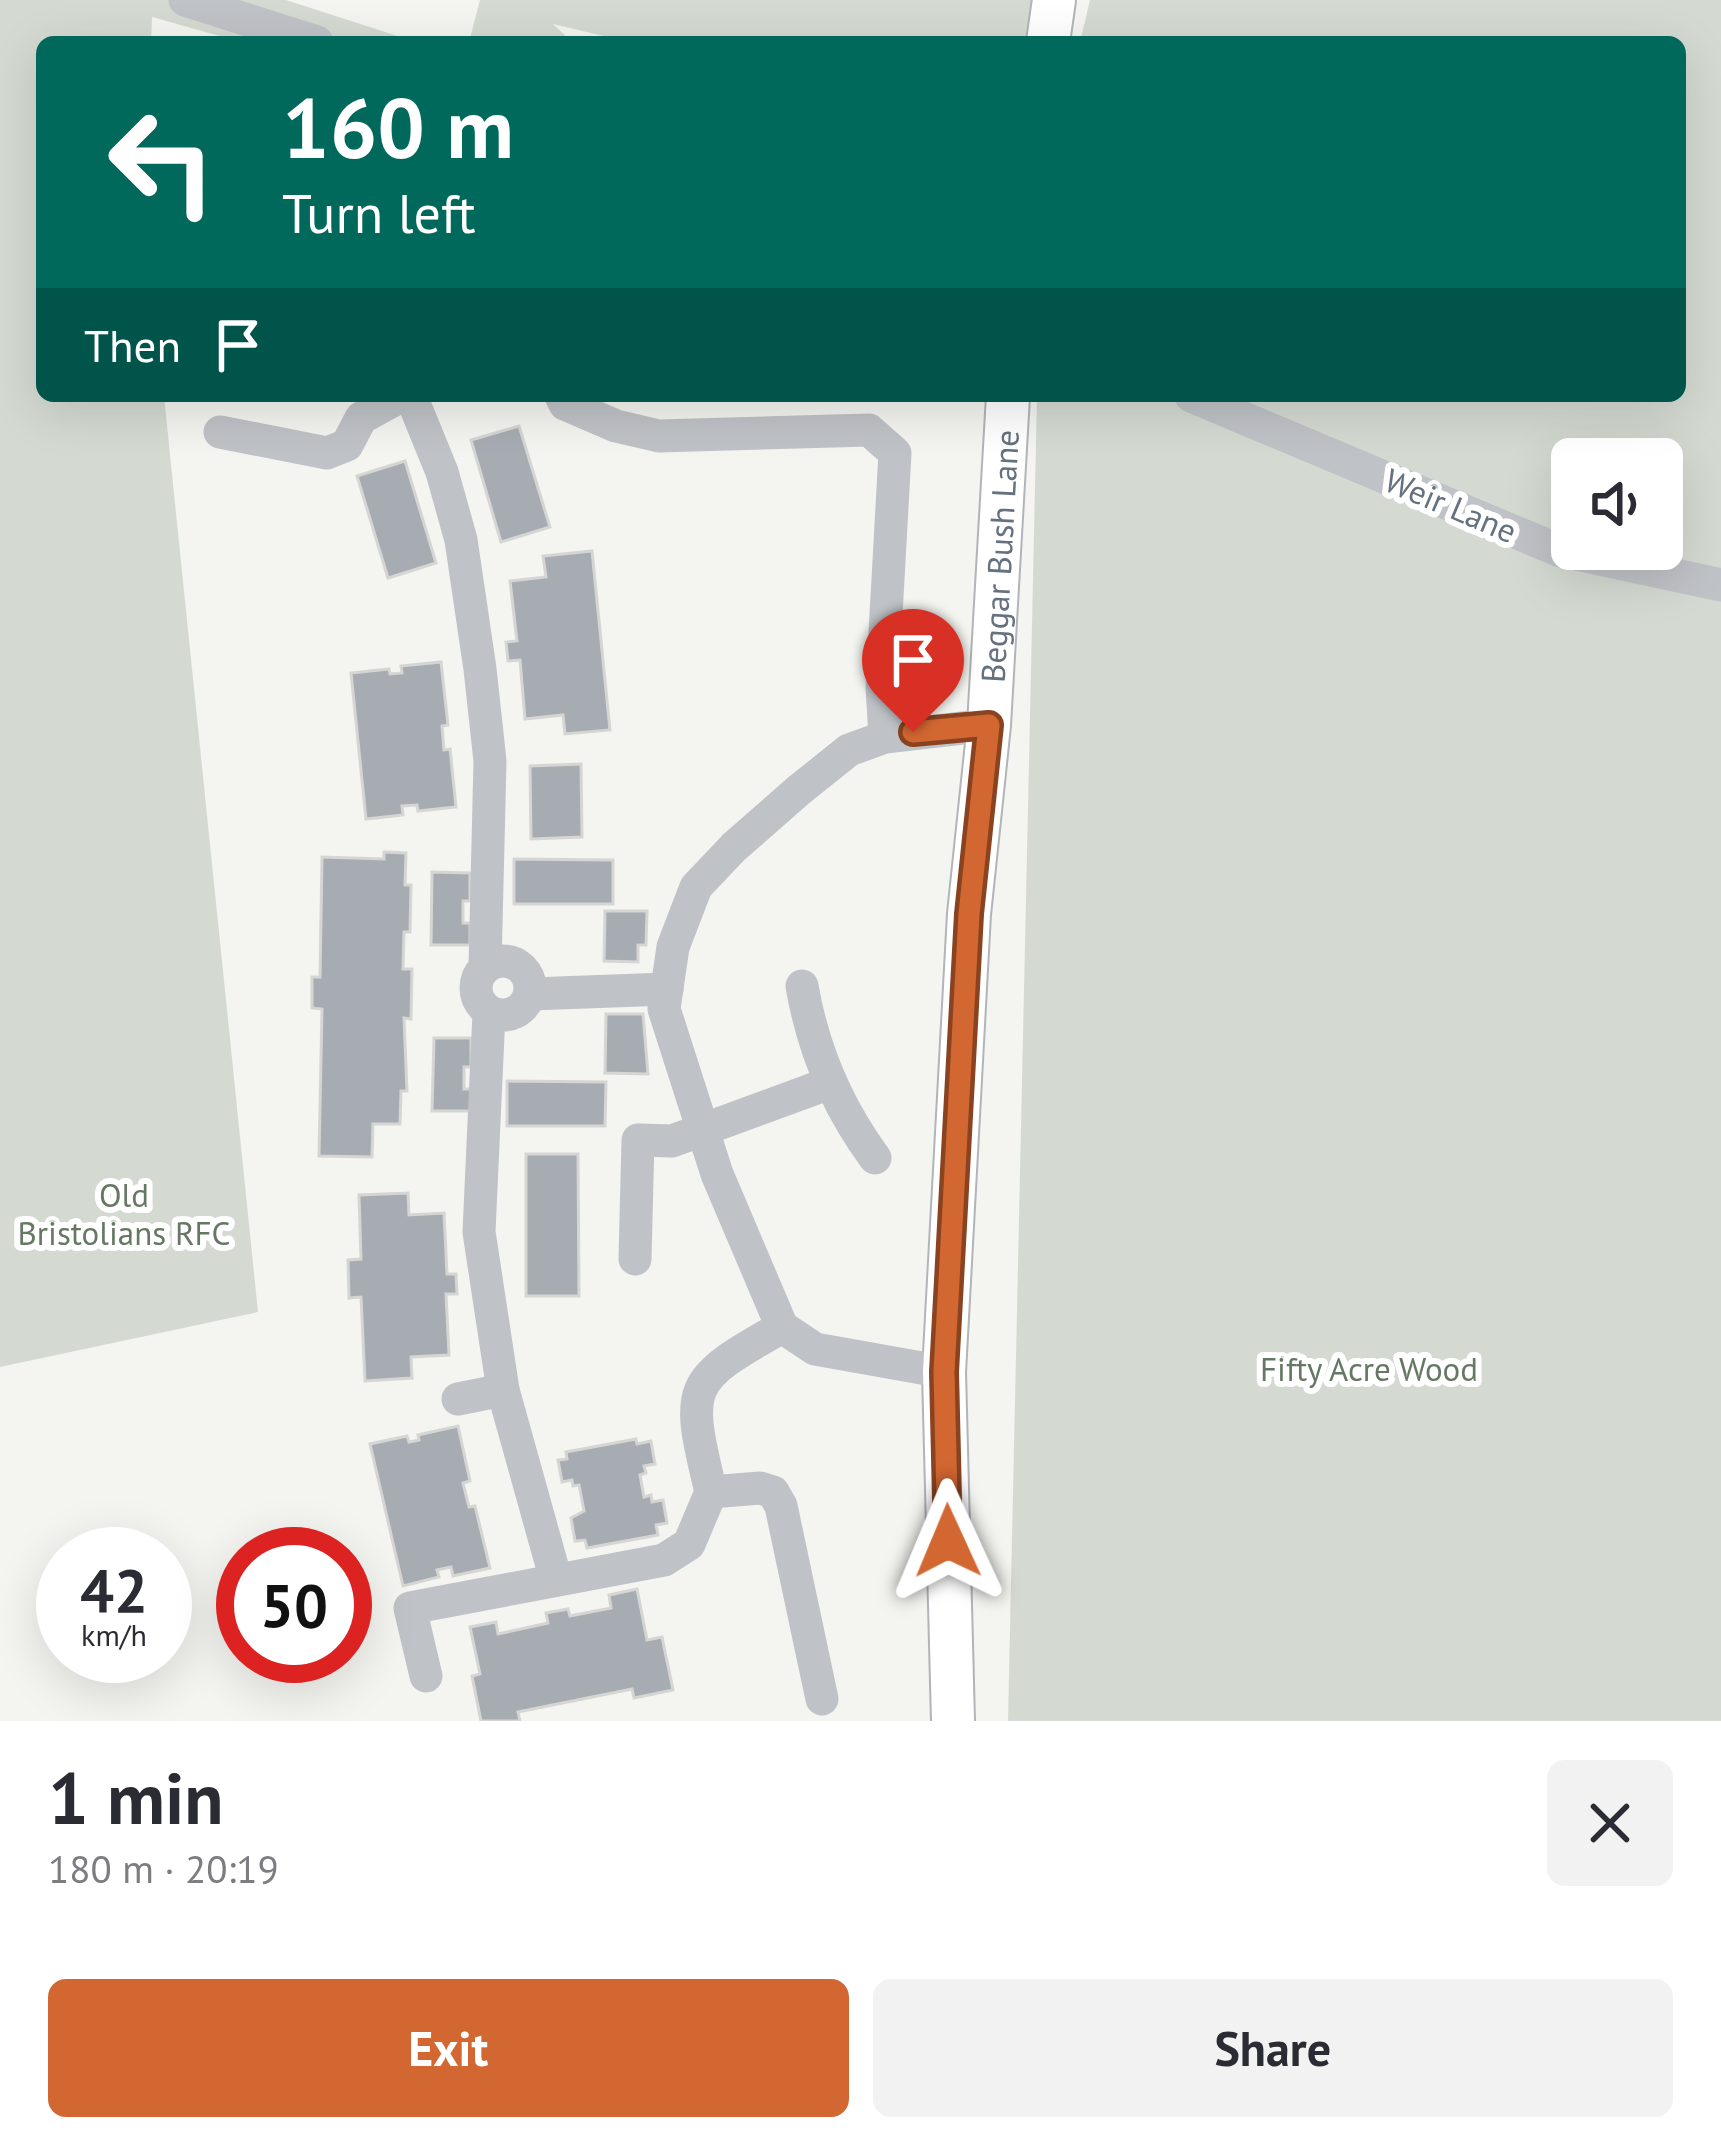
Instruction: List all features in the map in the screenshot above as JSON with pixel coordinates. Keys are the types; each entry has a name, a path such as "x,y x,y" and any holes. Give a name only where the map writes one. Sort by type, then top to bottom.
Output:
{"main road":[{"path":"1049,36 1054,0"},
{"name":"Beggar Bush Lane","path":"953,1721 944,1372 969,914 989,725 1007,402"}],"street":[{"path":"185,0 297,36"},
{"path":"220,432 327,453 347,445 361,418 390,402"},
{"path":"413,402 442,472 461,540 490,761 485,967 476,982 478,1000 489,1013 507,1016 523,1009 531,994 529,976 517,964 500,960 485,967"},
{"path":"564,402 616,426 659,436 868,430 895,453 882,687 885,737"},
{"name":"Weir Lane","path":"1205,402 1558,550 1721,584"},
{"path":"944,1372 814,1349 782,1327 701,1130 664,1010 673,947 696,887 734,847 848,750 885,737 989,725"},
{"path":"802,986 812,1036 830,1083 874,1158"},
{"path":"531,994 667,989"},
{"path":"489,1013 478,1232 503,1390 556,1580"},
{"path":"635,1259 638,1140 672,1141 830,1083"},
{"path":"426,1676 410,1608 664,1560 689,1544 711,1492 694,1423 699,1392 710,1372 782,1327"},
{"path":"458,1399 503,1390"},
{"path":"711,1492 760,1488 772,1492 782,1506 822,1699"}],"green space":[{"name":"Old Bristolians RFC","path":"0,0 286,0 397,36 220,36 152,17 151,36 36,36 36,402 165,402 258,1312 0,1367"},
{"path":"480,0 1036,0 1029,36 604,36 553,24 566,36 471,36"},
{"name":"Fifty Acre Wood","path":"1090,0 1721,0 1721,1721 1008,1721 1037,402 1686,402 1686,36 1081,36"}],"building":[{"path":"519,426 550,527 501,542 471,440"},
{"path":"405,461 436,563 388,578 357,476"},
{"path":"592,551 610,730 565,734 563,715 525,719 520,660 508,661 506,642 517,641 510,581 546,577 543,556"},
{"path":"441,662 448,725 442,726 444,750 450,749 456,807 418,811 417,805 402,806 403,815 366,819 351,673 389,669 390,674 402,673 401,666"},
{"path":"581,764 582,837 531,839 530,766"},
{"path":"384,852 406,853 405,885 411,885 403,969 412,969 411,1019 404,1018 407,1091 401,1091 400,1124 373,1124 372,1157 319,1156 322,1009 312,1008 312,977 320,977 322,857 384,859"},
{"path":"514,859 613,860 613,904 514,904"},
{"path":"432,872 470,873 470,901 463,901 463,923 470,923 470,945 431,945"},
{"path":"605,911 647,911 646,945 638,945 638,962 604,961"},
{"path":"606,1014 643,1014 648,1074 605,1073"},
{"path":"434,1038 471,1038 471,1067 464,1067 464,1089 471,1089 471,1111 432,1111"},
{"path":"507,1081 606,1082 605,1126 507,1126"},
{"path":"526,1154 578,1154 579,1296 526,1296"},
{"path":"408,1193 409,1215 444,1213 447,1274 456,1274 457,1294 446,1294 449,1355 411,1357 412,1378 365,1381 361,1297 349,1298 348,1260 361,1259 359,1195"},
{"path":"458,1426 470,1481 463,1483 469,1507 475,1506 490,1568 453,1576 451,1567 437,1570 439,1577 403,1586 370,1444 407,1436 409,1442 419,1440 418,1435"},
{"path":"636,1439 637,1444 651,1441 655,1464 644,1466 646,1473 640,1475 644,1497 651,1495 652,1502 663,1500 667,1523 656,1525 658,1535 587,1548 585,1540 575,1541 571,1518 584,1511 579,1485 573,1486 572,1480 562,1482 558,1460 567,1459 566,1452"},
{"path":"637,1589 647,1640 662,1637 673,1690 634,1698 632,1689 518,1712 520,1721 481,1721 472,1676 480,1674 470,1627 496,1622 498,1634 548,1623 546,1613 568,1609 570,1616 611,1608 609,1595"}],"route":[{"path":"913,732 989,725 969,914 944,1372 948,1541"}]}
